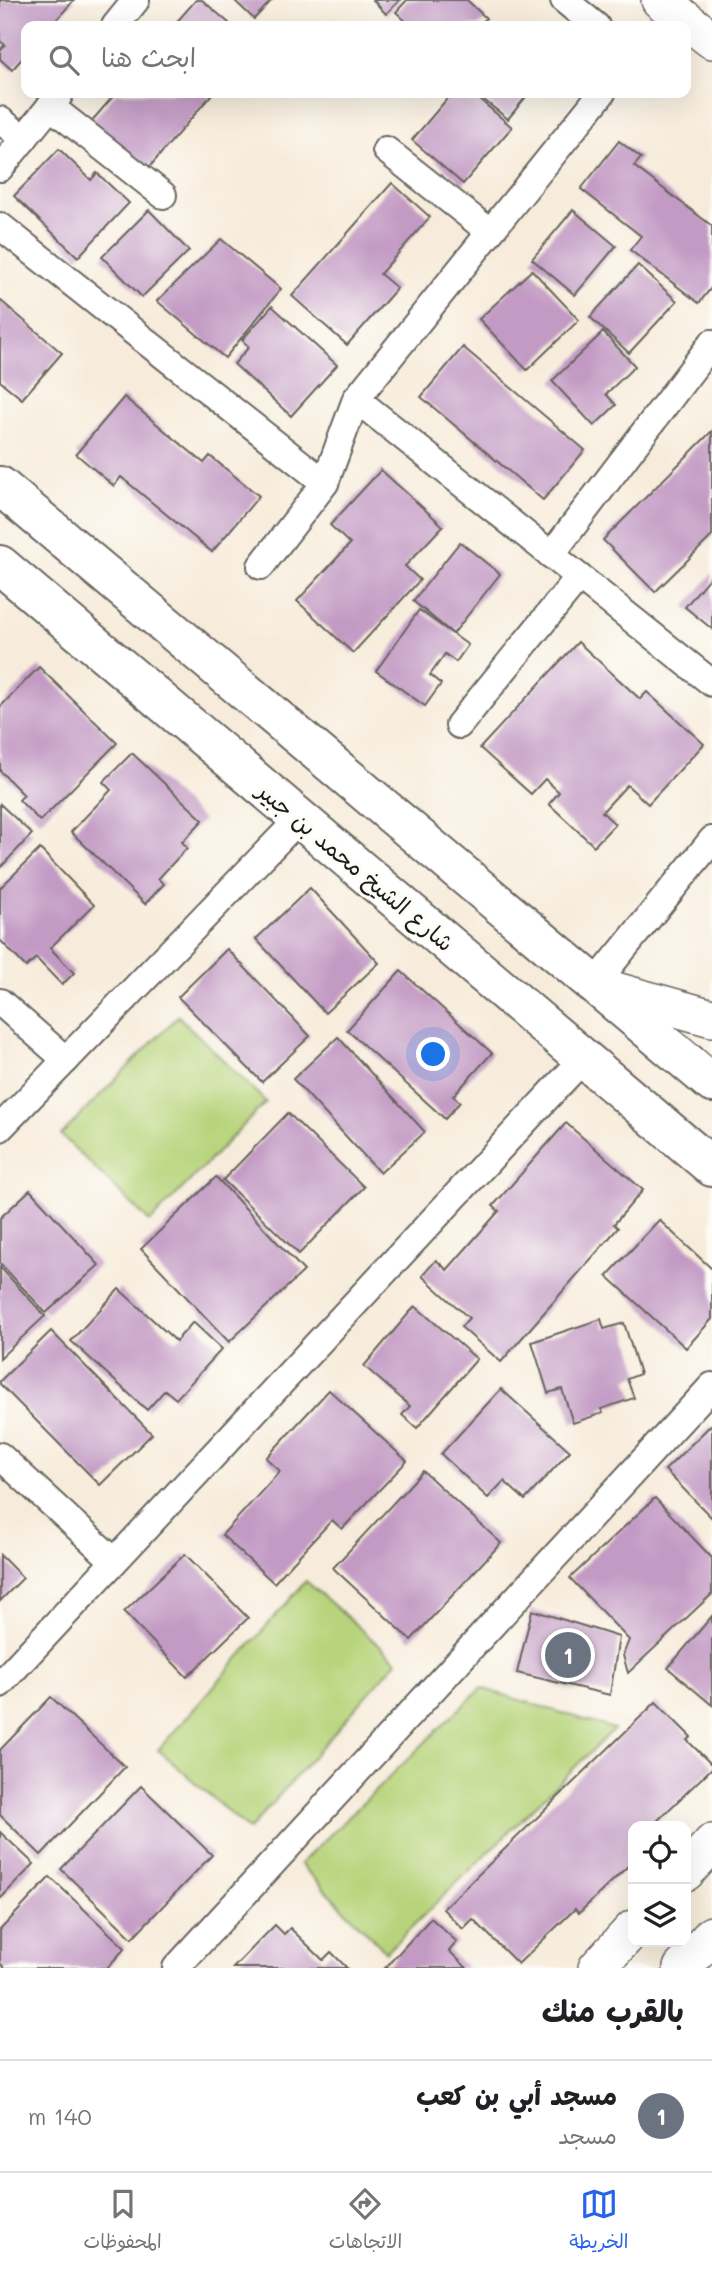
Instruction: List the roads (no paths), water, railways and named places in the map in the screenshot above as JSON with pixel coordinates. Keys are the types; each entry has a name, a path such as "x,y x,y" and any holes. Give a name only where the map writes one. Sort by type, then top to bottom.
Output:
{"main road":[{"path":"0,486 712,1083"},
{"name":"شارع الشيخ محمد بن جبير","path":"0,565 712,1167"}],"street":[{"path":"119,21 136,0"},
{"path":"564,0 590,21"},
{"path":"663,11 680,21"},
{"path":"691,28 712,40"},
{"path":"261,566 325,483 356,399 598,98"},
{"path":"0,168 56,99 163,195"},
{"path":"0,120 23,139"},
{"path":"386,150 490,232"},
{"path":"0,226 325,483"},
{"path":"551,555 708,357"},
{"path":"356,399 712,683"},
{"path":"459,726 579,577"},
{"path":"0,1128 300,818"},
{"path":"712,840 594,985 712,1018"},
{"path":"0,1002 66,1060"},
{"path":"0,1684 584,1058"},
{"path":"176,1968 712,1386"},
{"path":"0,1457 114,1561"},
{"path":"691,1866 712,1843"},
{"path":"597,1968 628,1934"},
{"path":"682,1968 712,1934"}],"place":[{"name":"مسجد أبي بن كعب","path":"568,1655"}]}
